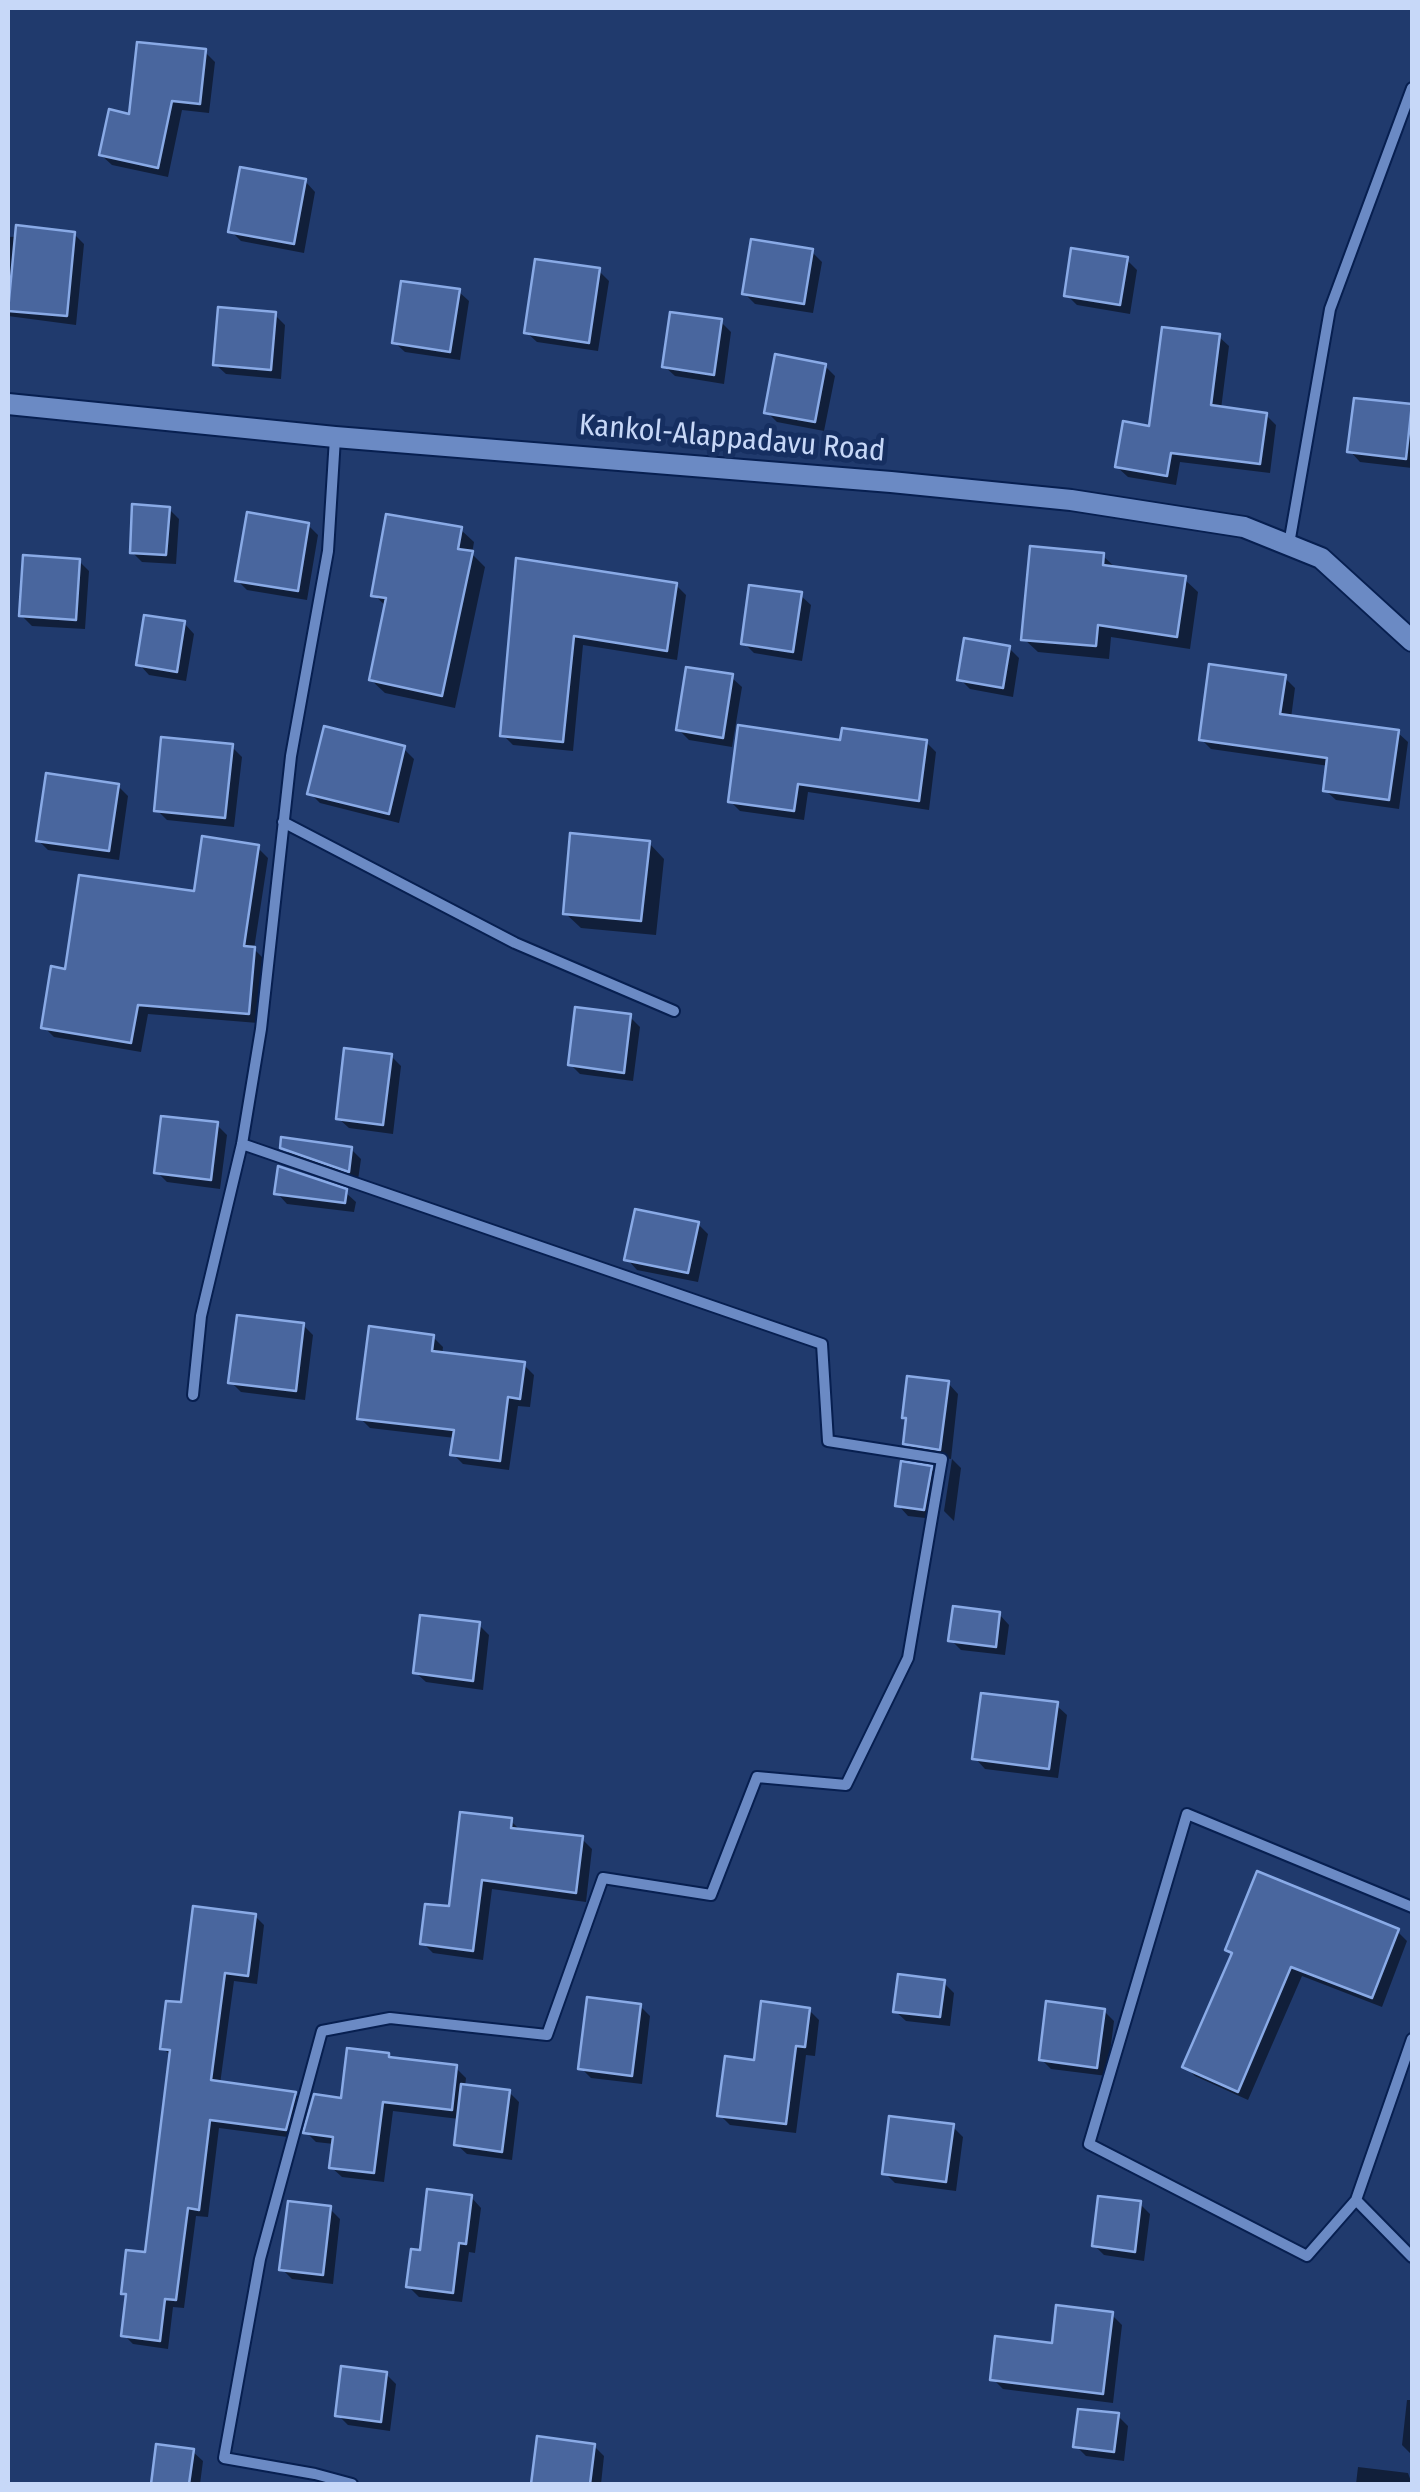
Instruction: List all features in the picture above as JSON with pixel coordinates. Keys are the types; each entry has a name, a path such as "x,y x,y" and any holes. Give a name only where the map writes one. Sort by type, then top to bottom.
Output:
{"main road":[{"name":"Kankol-Alappadavu Road","path":"8,404 336,437 1071,500 1244,527 1321,558 1412,641"}],"street":[{"path":"1289,545 1330,309 1412,88"},
{"path":"193,1395 201,1316 242,1144 260,1029 290,756 328,552 336,437"},
{"path":"282,822 515,943 674,1011"},
{"path":"242,1144 822,1344 828,1441 942,1459 908,1658 846,1785 757,1777 710,1895 602,1878 548,2035 390,2018 322,2032 260,2259 224,2458 352,2484"},
{"path":"1412,1907 1187,1814 1089,2144 1307,2256 1356,2200 1412,2039"},
{"path":"1356,2200 1412,2257"}],"building":[{"path":"137,42 206,49 200,104 172,101 158,168 99,155 109,109 129,114"},
{"path":"240,167 306,179 294,244 228,232"},
{"path":"16,225 75,232 67,316 8,311"},
{"path":"751,239 813,249 804,304 742,294"},
{"path":"1071,248 1128,257 1120,305 1064,296"},
{"path":"535,259 600,268 589,343 524,333"},
{"path":"401,281 460,289 450,352 392,343"},
{"path":"218,307 276,312 271,370 213,365"},
{"path":"670,312 722,319 714,375 662,367"},
{"path":"1162,327 1220,334 1211,405 1267,413 1260,464 1171,453 1167,476 1115,467 1123,421 1149,426"},
{"path":"775,354 826,364 815,422 764,413"},
{"path":"1354,398 1412,404 1406,459 1347,452"},
{"path":"132,504 170,507 166,555 130,553"},
{"path":"247,512 309,523 298,591 235,581"},
{"path":"386,514 462,527 458,549 473,551 442,696 369,680 386,598 371,596"},
{"path":"1030,546 1104,553 1103,565 1186,576 1177,637 1098,625 1096,646 1021,640"},
{"path":"23,555 80,559 76,620 19,616"},
{"path":"516,558 677,583 667,651 574,636 563,742 500,736"},
{"path":"749,585 802,592 793,652 741,644"},
{"path":"144,615 185,621 177,672 136,665"},
{"path":"964,638 1010,646 1003,688 957,680"},
{"path":"1209,664 1286,675 1280,714 1399,730 1389,800 1323,791 1327,758 1199,740"},
{"path":"686,667 733,674 723,738 676,730"},
{"path":"738,725 840,740 842,728 927,740 919,801 798,784 794,811 728,802"},
{"path":"324,726 405,746 389,814 307,794"},
{"path":"161,737 233,744 225,818 154,811"},
{"path":"46,773 119,784 109,851 36,841"},
{"path":"570,833 650,841 641,921 563,914"},
{"path":"202,836 259,845 244,946 255,947 249,1014 138,1005 131,1043 41,1028 51,966 65,969 79,875 194,891"},
{"path":"575,1007 631,1014 624,1073 568,1065"},
{"path":"344,1048 392,1054 383,1125 336,1119"},
{"path":"161,1116 218,1122 211,1180 154,1173"},
{"path":"281,1137 352,1147 349,1172 280,1148"},
{"path":"278,1166 347,1189 345,1203 274,1194"},
{"path":"635,1209 699,1222 688,1273 624,1260"},
{"path":"237,1315 304,1323 296,1391 228,1383"},
{"path":"369,1326 434,1335 432,1351 525,1362 520,1399 508,1397 500,1461 450,1455 454,1430 357,1419"},
{"path":"907,1376 949,1381 940,1450 903,1444"},
{"path":"901,1461 932,1466 924,1510 895,1506"},
{"path":"953,1606 1000,1612 996,1647 948,1641"},
{"path":"420,1615 480,1622 473,1681 413,1673"},
{"path":"981,1693 1058,1702 1049,1769 972,1759"},
{"path":"460,1812 512,1818 511,1828 583,1836 576,1893 482,1880 473,1951 420,1944 425,1904 449,1906"},
{"path":"1257,1871 1399,1929 1372,1998 1291,1967 1238,2092 1182,2067 1232,1953 1225,1950"},
{"path":"193,1906 256,1914 248,1976 225,1973 211,2080 296,2092 286,2130 210,2120 199,2210 188,2208 176,2300 165,2299 160,2341 121,2336 126,2294 121,2294 126,2250 145,2252 170,2050 160,2049 166,2001 181,2002"},
{"path":"898,1974 945,1980 940,2017 893,2012"},
{"path":"587,1997 641,2004 632,2076 578,2069"},
{"path":"761,2001 810,2008 805,2047 796,2046 786,2124 717,2116 725,2056 754,2060"},
{"path":"1046,2001 1105,2009 1097,2068 1039,2060"},
{"path":"347,2048 457,2065 452,2110 383,2102 374,2173 329,2168 333,2137 303,2133 314,2094 341,2098"},
{"path":"461,2084 510,2090 502,2152 454,2145"},
{"path":"889,2116 954,2124 946,2182 882,2174"},
{"path":"427,2189 472,2195 466,2244 459,2243 453,2293 406,2287 411,2249 420,2250"},
{"path":"1098,2196 1141,2201 1135,2252 1092,2246"},
{"path":"288,2201 331,2206 323,2275 279,2270"},
{"path":"1056,2305 1113,2312 1103,2394 990,2380 995,2336 1052,2343"},
{"path":"341,2366 387,2372 381,2422 335,2416"},
{"path":"1078,2409 1119,2413 1114,2452 1073,2447"},
{"path":"537,2436 595,2444 590,2484 531,2484"},
{"path":"156,2444 194,2449 189,2484 151,2484"}]}
